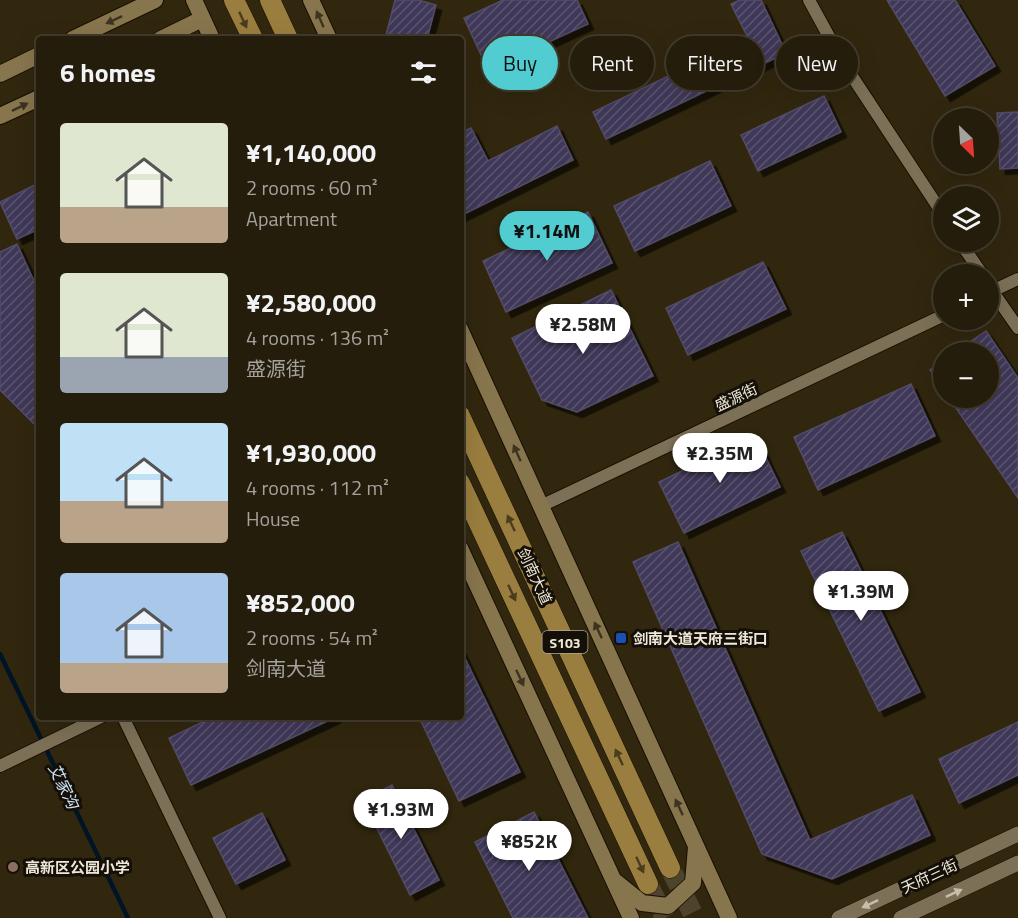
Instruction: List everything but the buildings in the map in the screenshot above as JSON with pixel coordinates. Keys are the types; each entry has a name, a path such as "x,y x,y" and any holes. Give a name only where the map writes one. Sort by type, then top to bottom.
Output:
{"highway":[{"path":"234,0 252,36"},
{"path":"270,0 287,36"},
{"name":"剑南大道","path":"464,425 670,868"},
{"name":"剑南大道","path":"464,492 648,884"}],"main road":[{"path":"79,36 155,0"},
{"path":"194,0 210,36"},
{"path":"311,0 328,36"},
{"path":"167,36 202,19"},
{"path":"0,74 36,56"},
{"path":"0,116 36,99"},
{"path":"464,338 729,918"},
{"path":"464,558 631,918"},
{"path":"613,879 642,903 668,906 693,883 696,845"}],"street":[{"path":"809,0 844,64 933,199"},
{"path":"999,286 1018,279"},
{"path":"999,302 1018,328"},
{"name":"盛源街","path":"541,506 933,320"},
{"path":"0,766 95,720"},
{"path":"124,720 220,918"},
{"name":"天府三街","path":"839,918 1018,834"},
{"name":"天府三街","path":"901,918 1018,863"}],"waterway":[{"name":"艾家沟","path":"0,654 128,918"}],"tunnel":[{"path":"670,868 695,918"},
{"path":"648,884 665,918"}],"place":[{"name":"剑南大道天府三街口","path":"621,638"},
{"name":"高新区公园小学","path":"13,867"}]}
